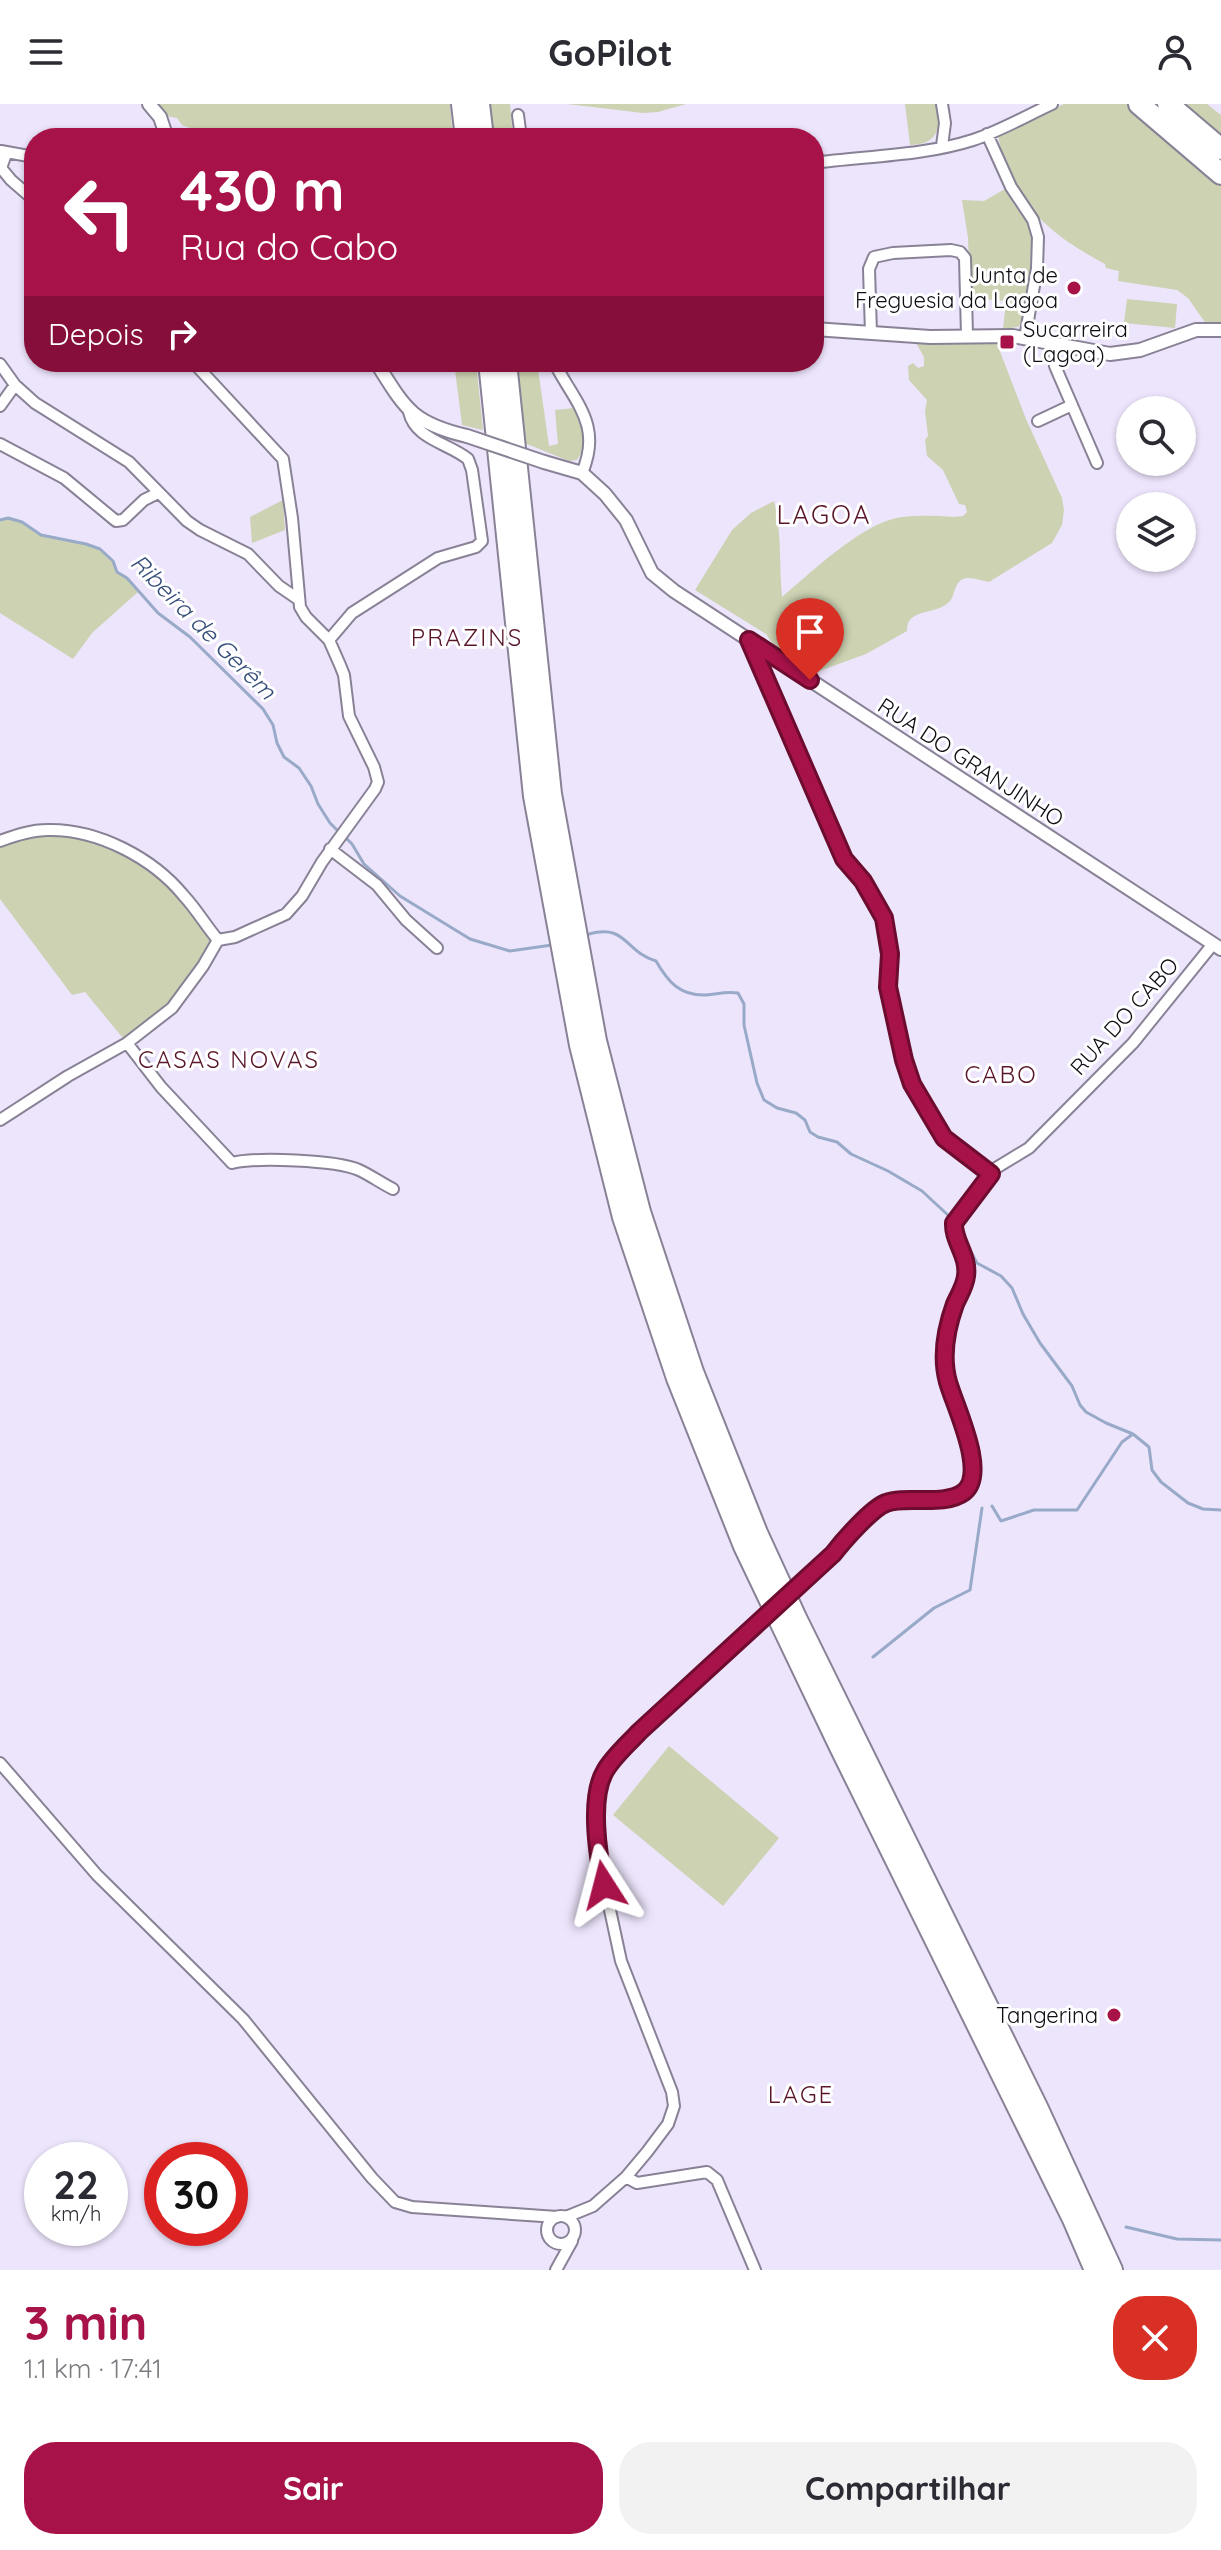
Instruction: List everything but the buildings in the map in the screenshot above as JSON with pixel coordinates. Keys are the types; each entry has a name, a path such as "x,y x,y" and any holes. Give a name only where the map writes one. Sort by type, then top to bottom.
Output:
{"highway":[{"path":"462,104 465,128"},
{"path":"479,104 482,128"},
{"path":"1139,104 1221,174"},
{"path":"1168,104 1221,149"},
{"path":"490,372 543,795 623,1217 677,1378 744,1546 1073,2219 1095,2270"},
{"path":"507,372 543,795"},
{"path":"588,1043 693,1372 757,1533 1030,2093 1112,2270"}],"street":[{"path":"149,104 160,117 164,128"},
{"path":"942,104 945,123 942,146"},
{"path":"824,162 962,143 1052,104"},
{"path":"518,115 520,128"},
{"path":"987,134 1011,187 1033,220 1038,237 1037,268 1025,338"},
{"path":"24,155 3,152 1,168 24,191"},
{"path":"871,333 869,269 874,257 951,250 960,252 965,258 967,335"},
{"path":"824,330 930,337 1025,338 1110,354 1125,354 1196,330 1221,330"},
{"path":"1054,345 1055,366 1097,463"},
{"path":"1,367 15,385 48,412 129,462 200,530 248,554 279,586 298,599"},
{"path":"202,372 283,459 292,518 298,599 302,612 329,640 344,675 349,716 378,774 375,789 330,849 302,896 286,914 235,937 218,940"},
{"path":"329,640 352,613 438,558 476,547 482,541 468,459 418,430 383,372"},
{"path":"409,412 430,424 582,473 589,449 586,418 560,372"},
{"path":"0,406 15,385"},
{"path":"1038,421 1072,405"},
{"path":"0,444 64,478 116,521 123,520 144,500 158,493"},
{"name":"RUA DO GRANJINHO","path":"582,473 605,494 626,520 658,579 1218,946"},
{"path":"749,640 844,859 863,881 884,918 890,954 888,987 912,1084 944,1138 991,1174"},
{"path":"0,841 19,833 46,829 71,831 108,842 150,863 184,895 218,940"},
{"path":"330,849 377,885 406,920 437,948"},
{"path":"0,1120 127,1043 172,1008 218,940"},
{"name":"RUA DO CABO","path":"626,2177 668,2124 674,2106 672,2092 621,1961 599,1859 599,1785 606,1769 639,1732 886,1503 950,1498 961,1495 970,1487 974,1469 944,1364 951,1317 967,1265 953,1230 954,1223 991,1174 1029,1148 1133,1043 1218,946"},
{"path":"127,1043 161,1087 232,1163 291,1160 356,1169 393,1189"},
{"path":"0,1763 97,1875 243,2019 395,2202 412,2207 561,2217 573,2223 574,2236"},
{"path":"557,2268 593,2206 626,2177 637,2183 707,2172 717,2180 755,2270"},
{"path":"550,2239 549,2223 593,2206"},
{"path":"527,2216 537,2223 557,2250 557,2268"},
{"path":"550,2239 563,2245 574,2236"}],"green space":[{"path":"156,104 450,104 452,128 190,128 182,125 177,118 166,116"},
{"path":"487,104 510,104 512,128 490,128"},
{"path":"567,104 686,104 643,113"},
{"path":"905,104 939,104 938,127 927,142 910,145"},
{"path":"1064,104 1127,104 1221,184 1221,324 1204,321 1188,298 1177,290 1118,281 1119,271 1106,268 1105,264 1066,241 1022,197 1003,158 998,135"},
{"path":"1182,104 1207,104 1221,115 1221,137"},
{"path":"1005,189 1027,220 1032,237 1024,320 1018,327 1003,329 1006,301 970,298 968,238 962,200 984,201"},
{"path":"1127,299 1177,304 1175,328 1124,323"},
{"path":"915,341 996,341 1026,419 1062,498 1062,525 1052,543 989,582 969,578 960,581 950,601 938,609 911,618 907,631 866,654 811,674 780,655 766,634 695,590 732,530 751,513 774,501 782,597 839,549 872,528 903,517 954,517 967,512 965,505 959,504 943,470 927,456 927,400 909,380 908,366 913,363 918,368 924,366 924,357"},
{"path":"455,372 477,372 483,430 462,425"},
{"path":"515,372 538,372 549,446 558,444 555,410 574,408 583,434 582,448 577,460 569,461 522,442"},
{"path":"283,500 285,530 252,543 250,517"},
{"path":"9,518 22,522 41,535 100,549 113,561 117,572 127,578 138,592 92,633 73,659 0,613 0,520"},
{"path":"71,831 150,863 218,940 172,1008 127,1043 85,992 72,995 0,899 0,841 19,833"},
{"path":"669,1746 779,1838 723,1906 613,1815"}],"waterway":[{"name":"Ribeira de Gerêm","path":"0,520 8,518 22,522 41,535 100,549 113,561 117,572 127,578 158,613 190,637 263,709 273,725 284,757 299,768 318,804 339,832"},
{"name":"Ribeira de Gerêm","path":"345,837 364,864 400,896 470,939 510,951 552,945"},
{"name":"Ribeira de Gerêm","path":"586,935 599,932 618,935 645,957 656,961 670,981 689,993 738,993 744,1004 744,1025 764,1100 777,1108 796,1113 805,1120 810,1132 818,1137 837,1142 851,1154 922,1191 950,1217"},
{"name":"Ribeira de Gerêm","path":"958,1228 977,1263 1001,1276 1012,1288 1040,1343 1072,1386 1086,1412 1133,1434 1149,1447 1152,1470 1161,1482 1188,1503 1203,1509 1221,1510"},
{"path":"992,1506 1001,1521 1034,1510 1077,1510 1122,1442 1133,1434"},
{"path":"873,1657 934,1608 970,1590 982,1508"},
{"path":"1126,2227 1177,2239 1221,2240"}],"place":[{"name":"Junta de Freguesia da Lagoa","path":"1074,288"},
{"name":"Sucarreira (Lagoa)","path":"1007,342"},
{"name":"Tangerina","path":"1114,2015"}],"district":[{"name":"LAGOA","path":"824,515"},
{"name":"PRAZINS","path":"467,638"},
{"name":"CASAS NOVAS","path":"229,1060"},
{"name":"CABO","path":"1001,1075"},
{"name":"LAGE","path":"801,2095"}],"route":[{"path":"604,1885 599,1859 599,1785 606,1769 639,1732 886,1503 961,1495 970,1487 973,1478 970,1453 944,1364 947,1331 964,1286 967,1265 953,1230 954,1223 991,1174 944,1138 912,1084 888,987 890,954 884,918 863,881 844,859 749,640 810,680"}]}
